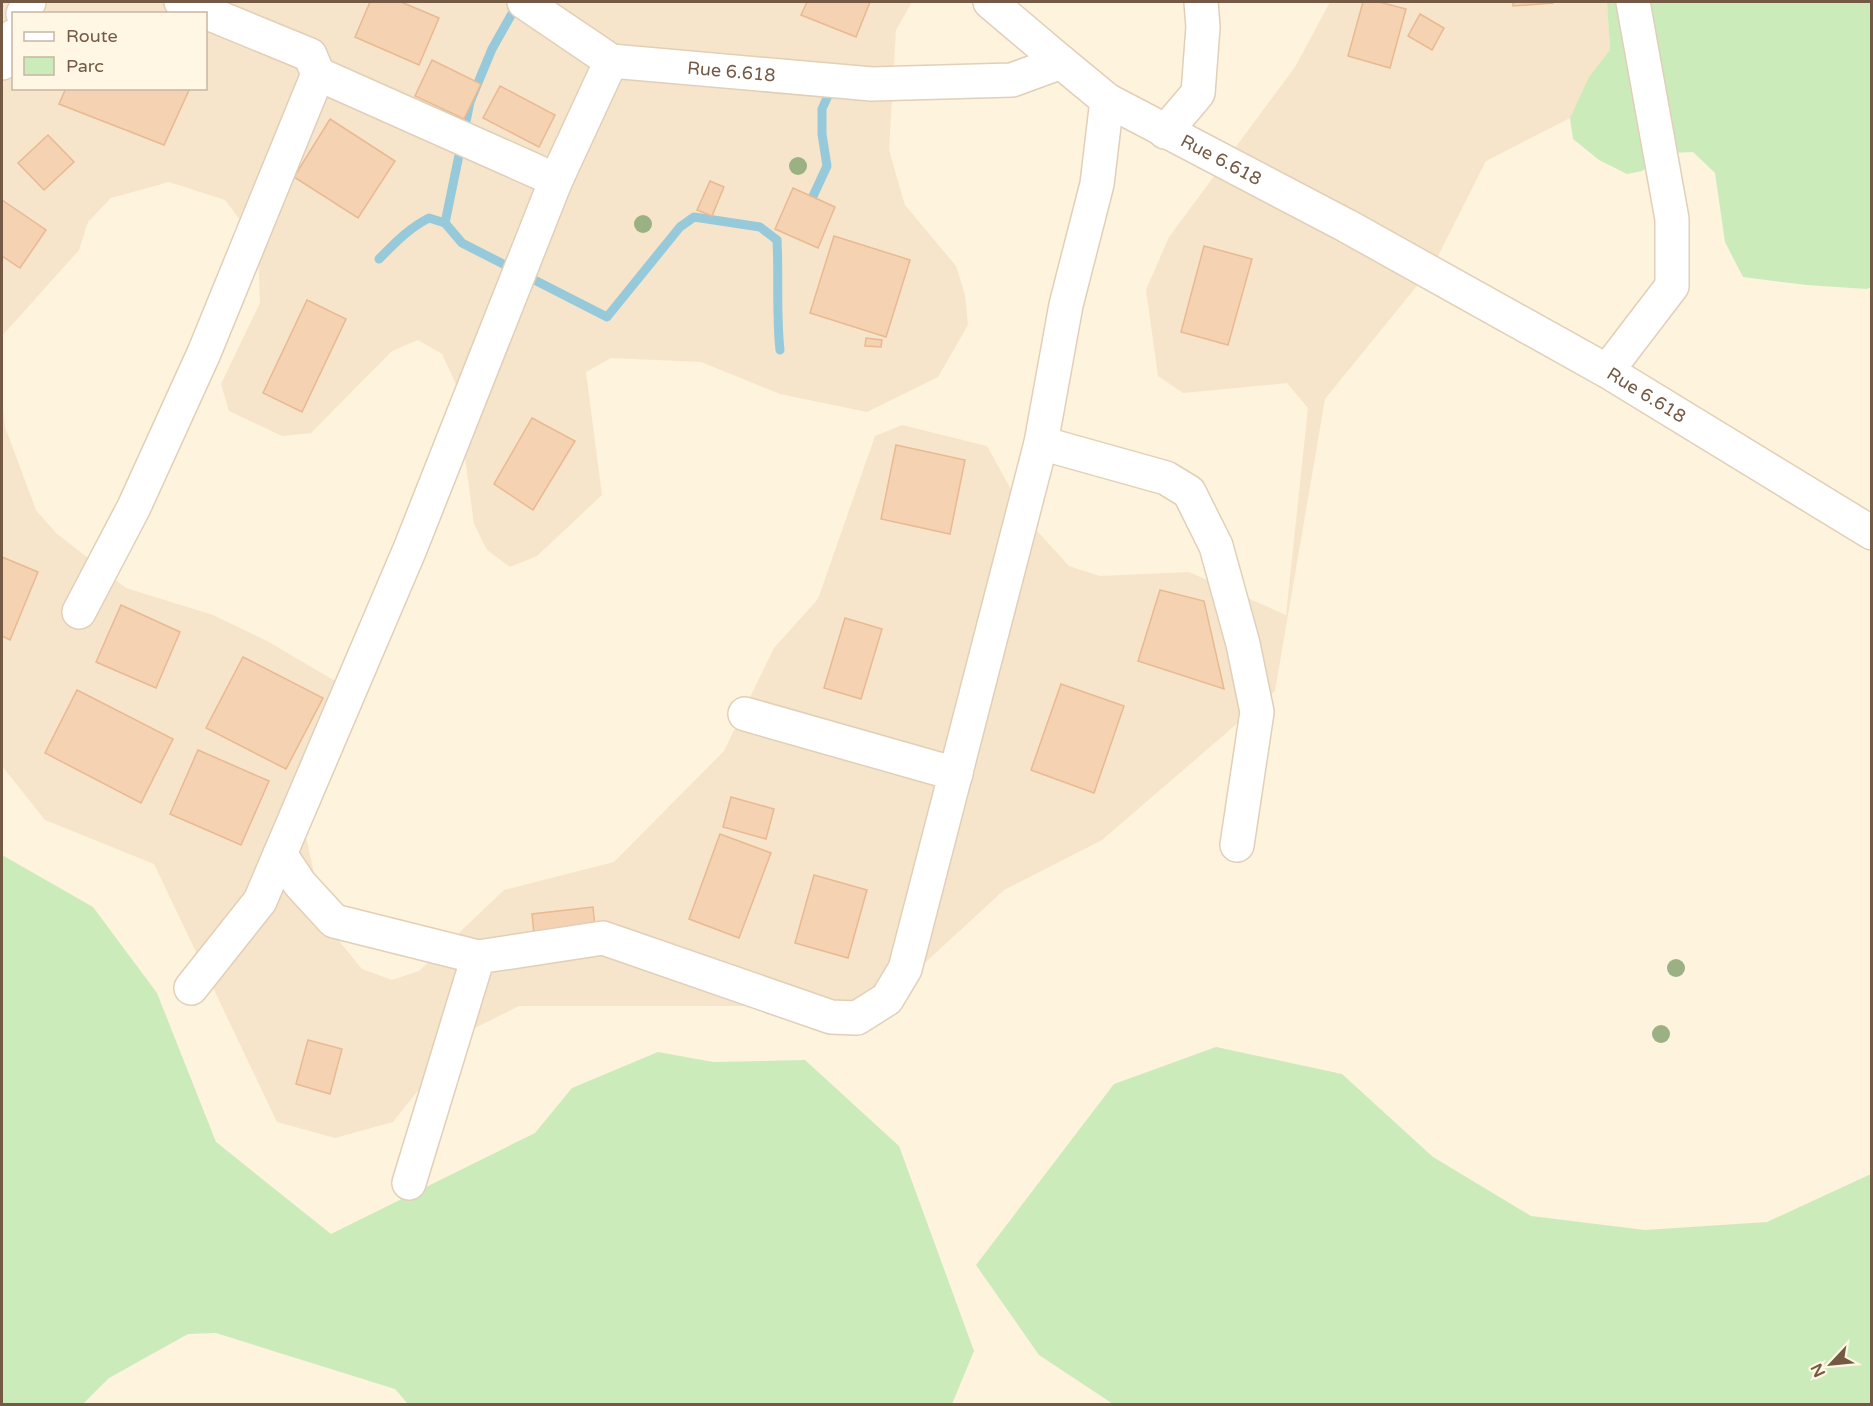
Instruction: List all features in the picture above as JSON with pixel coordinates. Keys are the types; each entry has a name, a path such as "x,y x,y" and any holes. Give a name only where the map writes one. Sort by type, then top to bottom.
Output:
{"street":[{"path":"181,2 205,12"},
{"name":"Rue 6.618","path":"524,2 611,62 872,84 1012,80 1061,62 1107,100 1347,226 1607,370 1872,533"},
{"path":"990,2 1061,62"},
{"path":"1165,132 1198,93 1203,27 1201,2"},
{"path":"1607,370 1672,286 1672,219 1633,2"},
{"path":"207,13 310,55 318,74 556,180"},
{"path":"2,63 12,40"},
{"path":"191,988 260,901 410,549 556,180 611,62"},
{"path":"79,612 134,507 204,353 318,74"},
{"path":"280,854 300,884 334,921 478,957 603,938 831,1017 857,1018 887,999 905,969 1041,443 1066,305 1097,184 1107,100"},
{"path":"1041,443 1166,478 1189,492 1216,546 1243,644 1257,712 1237,845"},
{"path":"745,714 956,774"},
{"path":"410,1183 478,957"}],"shaded area":[{"path":"2,2 912,2 896,30 889,150 905,205 956,266 965,295 968,325 938,377 867,412 780,394 701,362 611,358 586,372 602,495 537,556 510,567 487,550 474,524 455,382 442,354 418,340 392,351 311,433 282,436 229,411 221,384 260,303 258,244 225,200 169,182 111,198 88,222 79,250 2,336"},
{"path":"1330,2 1607,2 1610,50 1590,77 1570,118 1486,161 1433,266 1325,399 1275,691 1102,840 1004,890 878,1006 519,1006 463,1034 393,1122 335,1138 277,1122 154,864 45,820 2,766 2,397 5,427 36,510 56,533 126,588 213,615 269,642 347,688 305,832 325,924 362,969 392,980 419,971 504,890 614,862 724,751 774,648 818,599 875,436 902,425 987,446 1029,522 1069,566 1100,576 1189,572 1286,615 1308,408 1287,383 1183,393 1158,376 1146,290 1169,237 1295,67"}],"green space":[{"path":"1607,2 1871,2 1871,287 1867,289 1807,285 1743,277 1725,242 1715,173 1693,152 1669,153 1642,171 1627,174 1599,160 1573,139 1570,118 1589,77 1610,50"},
{"path":"2,855 93,907 157,993 216,1142 331,1234 535,1133 572,1088 658,1052 713,1062 805,1060 899,1146 974,1351 952,1404 408,1404 395,1389 216,1333 188,1334 109,1378 83,1404 2,1404"},
{"path":"1216,1047 1342,1074 1433,1157 1531,1216 1645,1230 1767,1222 1871,1174 1871,1404 1113,1404 1039,1355 976,1265 1114,1084"}],"building":[{"path":"370,2 401,2 439,18 419,65 355,37"},
{"path":"807,2 870,2 856,37 801,15"},
{"path":"1363,2 1379,2 1406,9 1390,68 1348,56"},
{"path":"1513,2 1553,2 1553,3 1513,6"},
{"path":"1420,14 1444,28 1432,50 1408,36"},
{"path":"432,60 481,84 464,119 415,96"},
{"path":"500,86 555,115 539,147 483,118"},
{"path":"65,90 189,90 164,145 59,104"},
{"path":"330,119 395,161 358,218 294,177"},
{"path":"48,135 74,162 44,190 18,163"},
{"path":"710,181 724,187 712,216 697,210"},
{"path":"793,188 835,207 818,248 775,229"},
{"path":"2,200 46,230 20,268 2,256"},
{"path":"834,236 910,260 886,337 810,313"},
{"path":"1204,246 1252,259 1228,345 1181,332"},
{"path":"307,300 346,319 302,412 263,393"},
{"path":"866,338 882,340 881,347 865,346"},
{"path":"532,418 575,441 533,510 494,484"},
{"path":"896,445 965,460 950,534 881,519"},
{"path":"2,557 38,572 10,640 2,636"},
{"path":"1160,590 1204,601 1224,689 1138,661"},
{"path":"121,605 180,632 156,688 96,662"},
{"path":"845,618 882,629 861,699 824,688"},
{"path":"243,657 323,698 286,769 206,728"},
{"path":"1061,684 1124,706 1094,793 1031,770"},
{"path":"77,690 173,739 141,803 45,753"},
{"path":"198,750 269,781 241,845 170,814"},
{"path":"731,797 774,809 766,839 723,827"},
{"path":"720,834 771,853 739,938 689,919"},
{"path":"814,875 867,890 848,958 795,943"},
{"path":"593,907 596,937 535,944 532,914"},
{"path":"308,1040 342,1049 330,1094 296,1084"}],"waterway":[{"path":"518,3 492,49 470,102 445,223 462,243 607,317 680,227 694,217 760,227 777,240"},
{"path":"808,207 827,166 822,134 822,109 832,87"},
{"path":"379,259 409,231 429,218 445,223"},
{"path":"777,240 780,350"}]}
